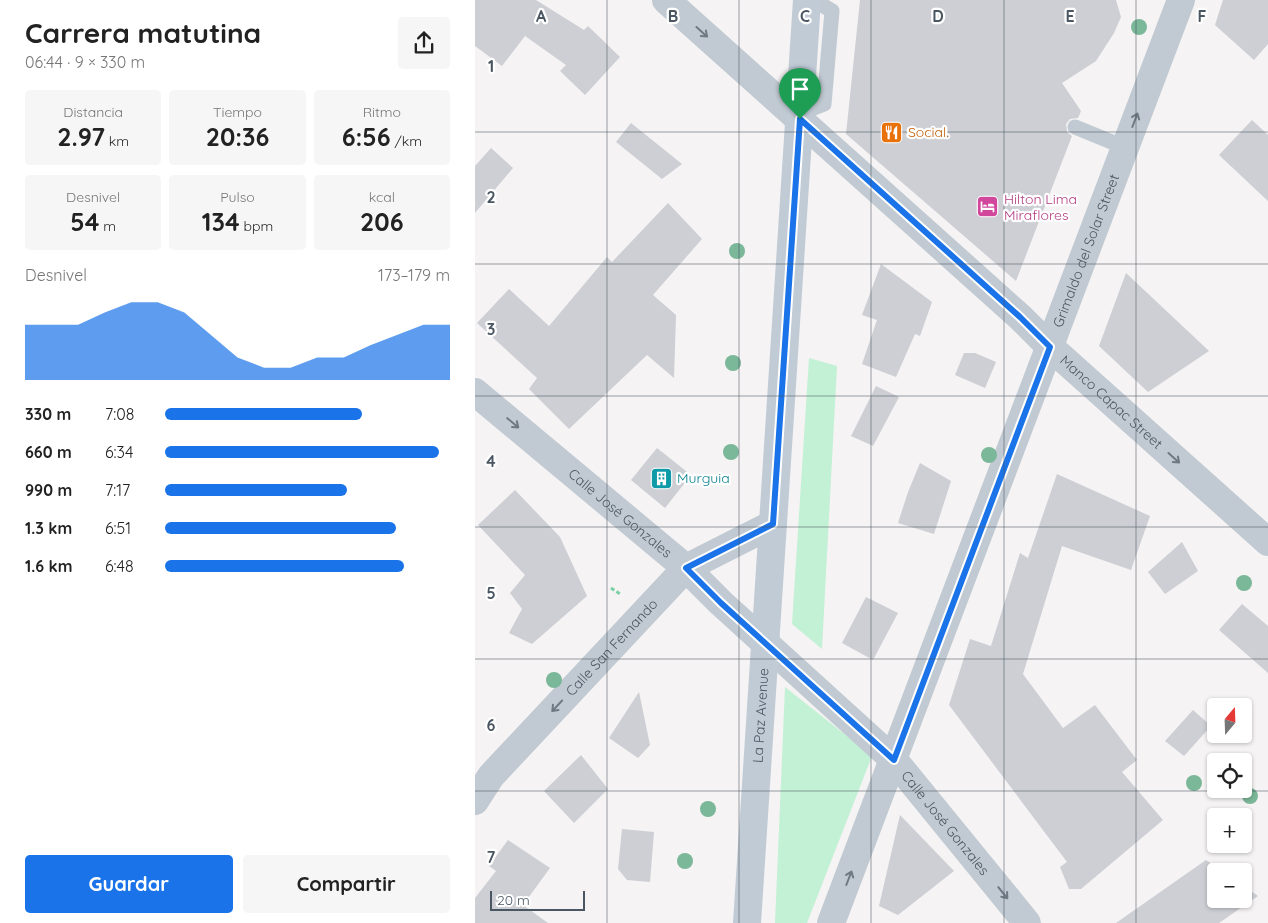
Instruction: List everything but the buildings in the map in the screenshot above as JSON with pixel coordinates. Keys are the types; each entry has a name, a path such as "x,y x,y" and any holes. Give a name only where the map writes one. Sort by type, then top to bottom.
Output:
{"street":[{"name":"Manco Capac Street","path":"666,0 800,116 1020,317 1050,347 1268,542"},
{"name":"La Paz Avenue","path":"747,923 807,0"},
{"name":"Grimaldo del Solar Street","path":"831,923 1181,0"},
{"name":"Calle José Gonzales","path":"475,392 686,568 765,643 894,760 1027,923"},
{"name":"Calle San Fernando","path":"475,801 491,776 686,568 773,524"}],"lane":[{"path":"800,116 824,104 832,11 813,0"},
{"path":"1075,127 1124,147"}],"green space":[{"path":"809,358 837,366 822,649 792,624"},
{"path":"785,687 872,756 807,923 775,923"}],"place":[{"name":"Social.","path":"892,132"},
{"name":"Hilton Lima Miraflores","path":"988,207"},
{"name":"Murguia","path":"661,478"}],"route":[{"path":"800,119 1020,317 1050,347 894,760 721,603 686,568 773,524 800,119"}]}
